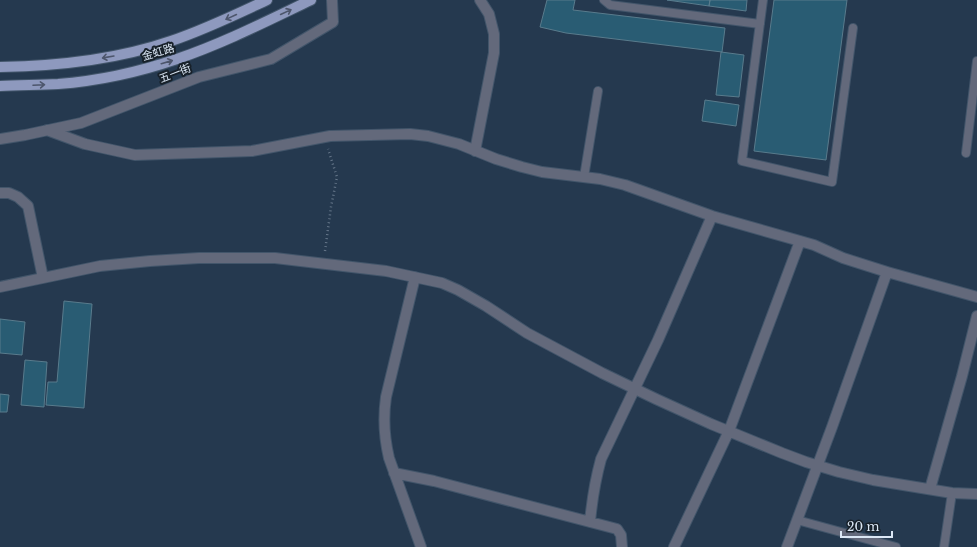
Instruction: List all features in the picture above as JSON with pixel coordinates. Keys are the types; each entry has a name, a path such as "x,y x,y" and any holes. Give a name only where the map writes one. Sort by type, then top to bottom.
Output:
{"main road":[{"name":"金虹路","path":"0,66 64,64 109,57 146,48 218,23 267,0"},
{"name":"金虹路","path":"0,86 58,84 90,80 151,67 226,40 311,0"}],"street":[{"name":"五一街","path":"0,138 82,123 199,77 271,59 333,22 332,0"},
{"path":"475,151 494,53 494,34 490,14 480,0"},
{"path":"47,130 85,144 135,155 252,151 330,136 410,134 428,136 446,140 496,159 542,172 600,179 625,185 712,216 814,245 843,258 977,297"},
{"path":"0,193 9,193 18,197 28,206 43,278"},
{"path":"590,522 592,495 602,459 634,388 658,340 712,216"},
{"path":"674,547 729,431 800,241"},
{"path":"0,287 100,266 200,258 275,258 386,271 415,277 442,283 458,290 486,306 526,333 602,373 670,405 782,453 839,472 873,480 952,493 977,494"},
{"path":"787,547 887,272"},
{"path":"415,277 386,397 384,429 389,458 421,547"},
{"path":"930,489 962,376 977,316"},
{"path":"394,473 434,481 617,529 621,535 622,547"}],"lane":[{"path":"604,0 610,5 760,24"},
{"path":"763,0 742,161 832,182 853,28"},
{"path":"966,153 977,61"},
{"path":"584,177 598,91"},
{"path":"944,547 952,493"},
{"path":"797,520 896,547"}],"path":[{"path":"324,137 337,177 331,208 324,264"}],"building":[{"path":"547,0 575,0 573,10 725,28 722,52 566,33 540,27"},
{"path":"667,0 710,0 709,6"},
{"path":"710,0 747,0 746,11 709,6"},
{"path":"774,0 847,0 826,160 754,151"},
{"path":"721,52 744,55 739,97 716,95"},
{"path":"705,100 739,105 736,126 702,121"},
{"path":"64,301 92,304 84,408 46,405 48,382 57,382"},
{"path":"0,319 25,322 22,355 0,353"},
{"path":"25,360 47,362 44,407 21,405"},
{"path":"0,394 9,395 7,412 0,412"}]}
